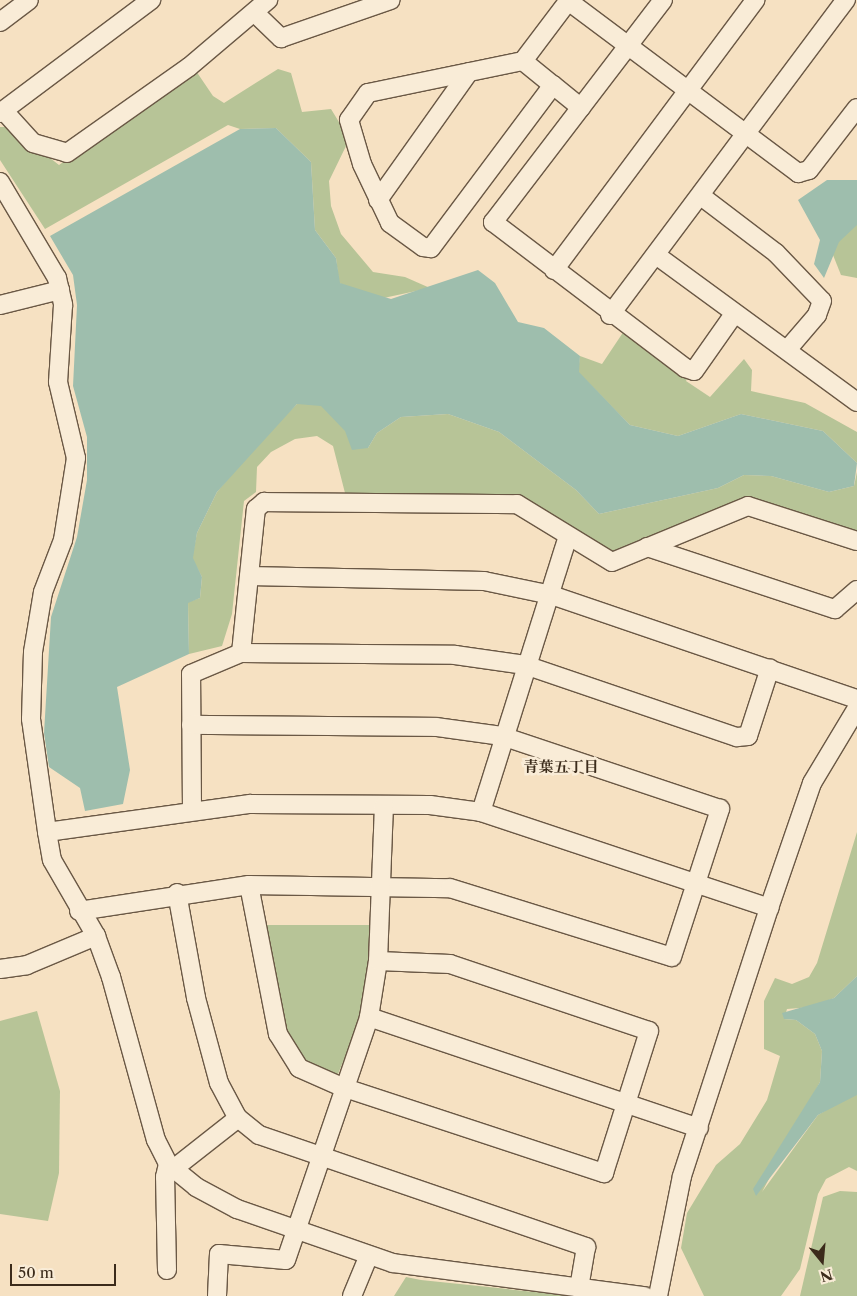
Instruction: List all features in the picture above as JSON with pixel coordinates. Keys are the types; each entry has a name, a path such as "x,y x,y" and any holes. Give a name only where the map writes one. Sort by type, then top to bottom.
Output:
{"street":[{"path":"0,22 29,0"},
{"path":"151,0 2,112 33,143 67,153 268,4 281,38 391,0"},
{"path":"553,84 431,248 423,247 390,223 378,200 349,120 368,93 523,61 568,0 627,48 746,137 798,173 809,170 857,108"},
{"path":"663,0 493,222 610,314 694,371 734,314"},
{"path":"554,270 755,0"},
{"path":"610,314 746,137 846,0"},
{"path":"523,61 581,108"},
{"path":"378,200 469,72"},
{"path":"0,185 47,258 60,290 58,382 76,458 63,540 43,592 34,652 32,719 52,860 79,911 96,936 156,1140 170,1167 237,1209 296,1231 370,1255 456,1274 645,1296"},
{"path":"701,196 776,254 822,301 817,316 787,350"},
{"path":"656,255 734,314 787,350 857,402"},
{"path":"0,305 60,290"},
{"path":"241,653 256,510 264,502 517,504 612,562 748,506 857,541"},
{"path":"481,812 502,736 525,665 551,595 568,536"},
{"path":"647,547 835,609 857,590"},
{"path":"249,576 484,581 551,595 857,699"},
{"path":"192,811 190,674 241,653 455,655 525,665 737,737 748,736 770,668"},
{"path":"658,1296 673,1210 698,1128 812,783 857,708"},
{"path":"79,911 177,893 249,884 450,888 672,957 698,884 720,809 502,736 436,727 191,725"},
{"path":"48,832 250,804 384,805 481,812 770,908"},
{"path":"217,1296 219,1254 286,1260 322,1157 342,1087 370,1016 378,961 384,805"},
{"path":"249,884 278,1034 299,1068 342,1087 604,1173 649,1030 450,964 378,961"},
{"path":"177,893 196,998 217,1074 238,1118 259,1134 586,1246 579,1288"},
{"path":"0,969 27,965 96,936"},
{"path":"370,1016 698,1128"},
{"path":"167,1270 165,1177 170,1167 238,1118"},
{"path":"352,1296 370,1255"}],"shaded area":[{"path":"194,68 213,96 224,103 278,69 291,73 302,112 331,109 345,132 346,146 329,181 331,206 341,234 373,272 405,277 430,288 379,299 339,283 336,258 315,230 311,162 276,128 240,129 228,125 45,229 0,160 0,127 10,127 59,165"},
{"path":"276,128 311,162 315,230 336,258 340,283 391,299 478,270 495,283 518,322 544,328 580,356 579,372 630,425 678,436 741,414 823,431 857,463 854,486 829,492 771,476 744,475 718,488 599,514 576,490 499,432 448,414 401,417 377,433 368,448 352,450 345,431 321,406 297,404 217,492 197,533 193,558 202,577 200,598 188,603 189,654 117,687 130,770 123,804 85,811 80,788 49,767 44,733 51,617 77,537 87,480 87,437 73,386 77,305 73,275 50,236 240,129"},
{"path":"827,180 857,180 857,225 839,242 824,278 814,264 820,240 798,200"},
{"path":"857,209 857,278 841,275 831,250"},
{"path":"624,331 689,375 686,381 710,397 744,359 752,370 751,391 805,403 857,432 857,463 823,431 741,414 678,436 630,425 578,372 580,356 602,364"},
{"path":"310,403 321,405 368,448 377,433 401,417 448,414 499,432 576,490 599,514 718,488 744,475 771,476 829,492 854,486 857,472 857,531 745,497 611,552 514,498 345,493 333,446 317,436 295,439 271,452 257,467 256,492 244,501 232,614 222,646 189,654 188,602 200,598 202,577 192,558 197,533 217,492 263,437 297,404"},
{"path":"857,832 857,976 834,998 812,1007 787,1009 784,1019 796,1020 815,1034 822,1051 820,1082 762,1192 818,1115 853,1094 857,1095 857,1171 849,1167 826,1179 818,1194 800,1269 781,1296 704,1296 681,1248 687,1213 716,1165 740,1144 767,1100 780,1056 764,1049 764,1001 775,978 792,984 809,977 817,963"},
{"path":"264,925 373,925 361,1018 338,1074 312,1069 296,1056 286,1034"},
{"path":"857,976 857,1095 818,1115 756,1196 753,1189 820,1082 822,1051 815,1034 796,1020 784,1019 782,1013 834,998"},
{"path":"37,1011 60,1091 59,1173 48,1221 0,1214 0,1021"},
{"path":"840,1191 857,1192 857,1296 800,1296 823,1197"},
{"path":"406,1277 421,1280 573,1296 394,1296"}],"district":[{"name":"青葉五丁目","path":"561,767"}]}
